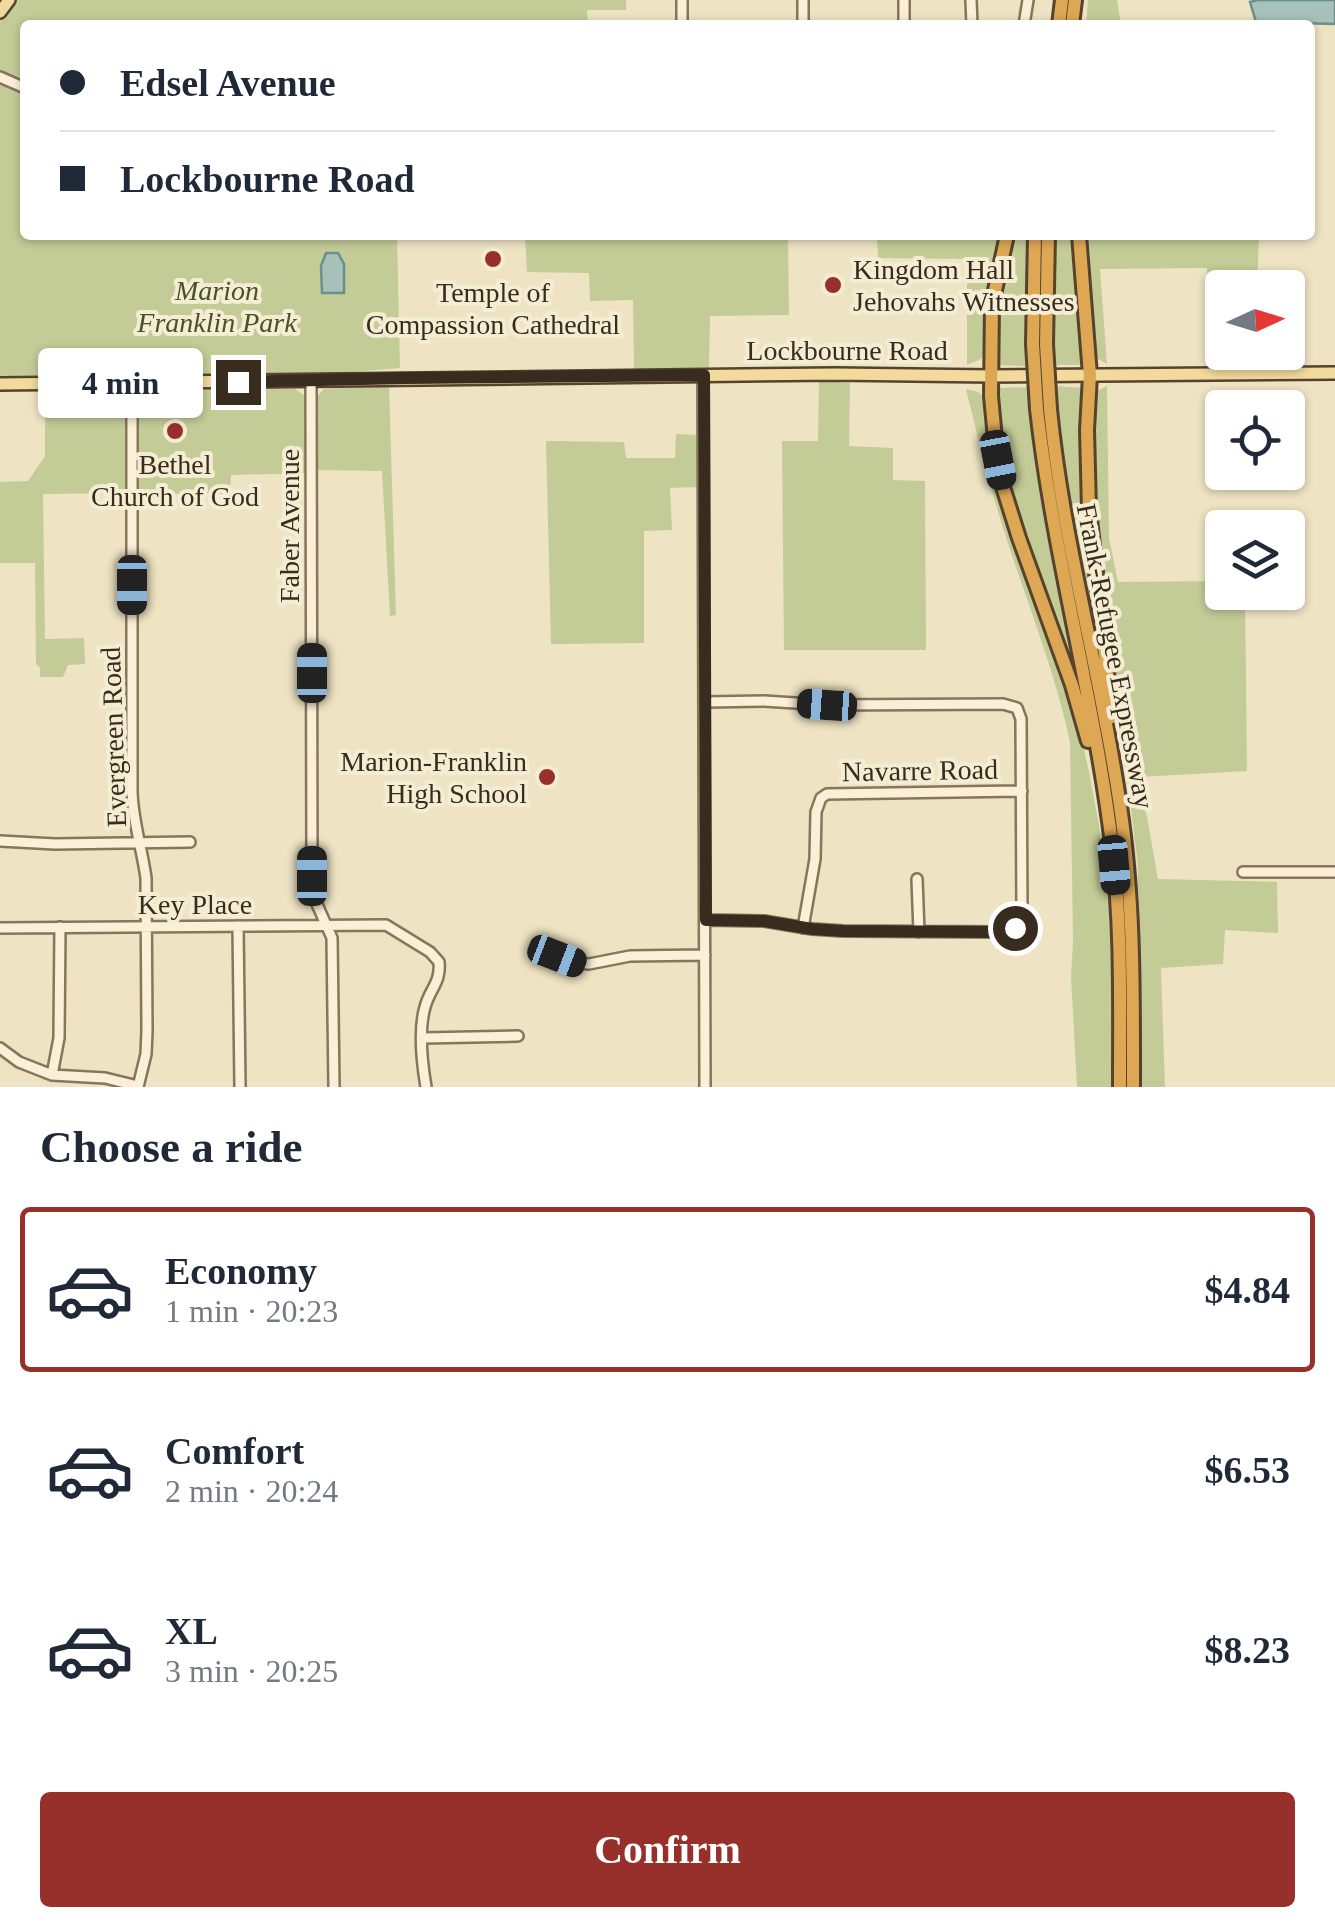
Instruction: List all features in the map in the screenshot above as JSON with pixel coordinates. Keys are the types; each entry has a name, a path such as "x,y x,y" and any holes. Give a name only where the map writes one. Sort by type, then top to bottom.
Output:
{"highway":[{"path":"1007,240 992,304 994,433 1003,487 1114,805"},
{"name":"Frank-Refugee Expressway","path":"1035,240 1043,409 1130,896 1133,1087"},
{"name":"Frank-Refugee Expressway","path":"1039,344 1048,240"},
{"path":"1080,240 1090,375 1088,510 1114,805"},
{"name":"Frank-Refugee Expressway","path":"1114,805 1120,1087"}],"main road":[{"path":"0,12 9,0"},
{"name":"Lockbourne Road","path":"0,384 704,375 1335,373"}],"street":[{"path":"704,375 706,1087"},
{"name":"Faber Avenue","path":"311,382 312,877 316,902 332,938 334,1087"},
{"name":"Evergreen Road","path":"132,384 132,792 146,878 147,1031 138,1087"},
{"path":"706,702 1003,704 1017,708 1021,720 1022,791 1022,918 1010,932 843,931 764,921 706,920"},
{"name":"Navarre Road","path":"803,928 815,859 816,812 821,798 834,792 1022,791"},
{"path":"0,841 190,842"},
{"path":"1243,872 1335,872"},
{"path":"917,879 918,932"},
{"name":"Key Place","path":"0,928 386,925 430,952 438,962 439,979 425,1006 423,1038"},
{"path":"238,926 240,1087"},
{"path":"52,1075 60,1038 60,927"},
{"path":"536,948 589,964 630,956 705,955"},
{"path":"426,1087 423,1038 518,1036"},
{"path":"0,1048 32,1069 52,1075 105,1078 138,1087"},
{"path":"0,1068 9,1057"}],"green space":[{"path":"16,0 626,0 626,10 587,10 588,20 20,20 20,82 0,72 0,21"},
{"path":"1088,0 1117,0 1120,20 1086,20"},
{"name":"Marion Franklin Park","path":"0,82 20,89 20,240 397,240 400,368 316,375 0,377"},
{"path":"525,240 788,240 789,315 710,316 709,368 634,369 633,300 590,301 589,273 527,272"},
{"path":"877,240 1002,240 981,359 967,365 967,259 878,258"},
{"path":"1010,240 1028,240 1027,366 997,365 998,296"},
{"path":"1054,240 1076,240 1084,365 1054,365"},
{"path":"1085,240 1259,240 1258,270 1100,269 1107,364 1095,357 1091,348"},
{"path":"819,381 850,383 849,446 893,448 893,480 925,481 926,650 784,650 782,441 818,441"},
{"path":"389,386 396,615 390,616 382,471 315,470 315,399 324,389"},
{"path":"1055,386 1084,388 1100,651 1062,461"},
{"path":"1107,386 1109,538 1118,582 1205,581 1205,610 1245,610 1247,771 1140,777 1158,879 1277,882 1278,933 1225,930 1223,964 1161,968 1165,1087 1140,1087 1138,863 1097,549 1092,405 1095,392"},
{"path":"1028,387 1040,494 1076,677 1014,511 999,444 997,388"},
{"path":"295,389 306,397 309,473 231,475 230,494 136,494 135,399 144,390"},
{"path":"966,389 979,392 988,405 987,437 1006,518 1074,704 1089,772 1109,910 1113,1087 1077,1087 1071,977 1070,742 1055,683 993,493"},
{"path":"117,390 128,400 129,493 43,494 45,639 84,638 85,664 68,665 63,677 40,677 36,664 35,563 0,563 0,482 28,481 45,456 45,391"},
{"path":"676,434 698,435 699,487 670,488 672,530 644,531 644,643 551,644 546,441 624,442 626,458 675,458"}],"water":[{"path":"1335,0 1335,24 1255,20 1250,2"},
{"path":"326,253 338,253 344,264 344,293 322,293 321,266"}],"place":[{"name":"Temple of Compassion Cathedral","path":"493,259"},
{"name":"Kingdom Hall Jehovahs Witnesses","path":"833,285"},
{"name":"Bethel Church of God","path":"175,431"},
{"name":"Marion-Franklin High School","path":"547,777"}],"route":[{"path":"238,382 704,375 706,920 764,921 843,931 1010,932 1015,928"}]}
